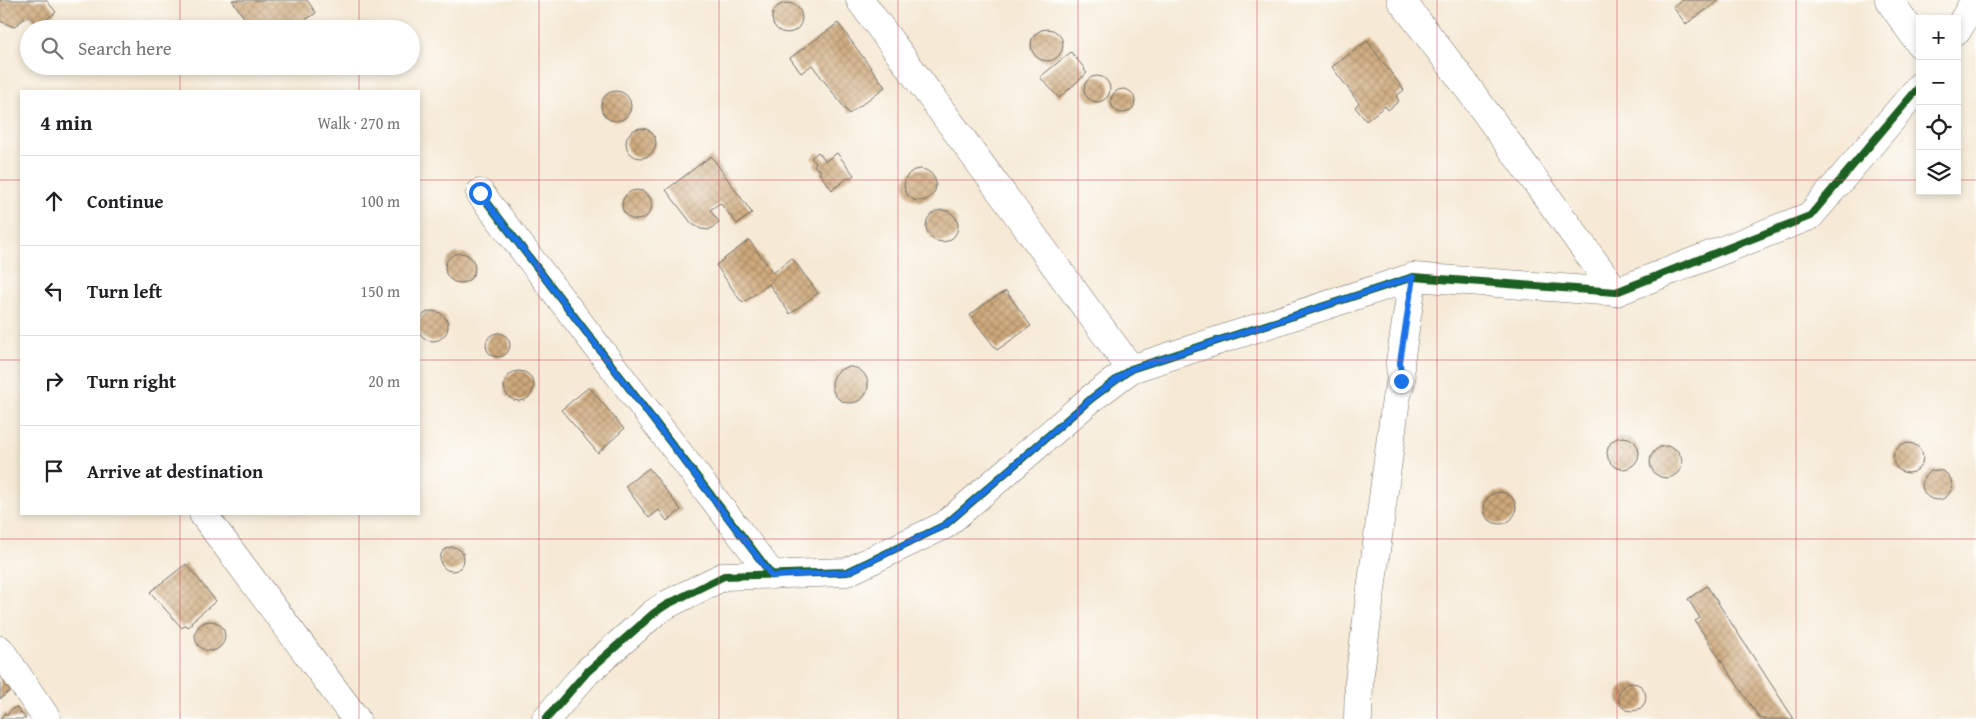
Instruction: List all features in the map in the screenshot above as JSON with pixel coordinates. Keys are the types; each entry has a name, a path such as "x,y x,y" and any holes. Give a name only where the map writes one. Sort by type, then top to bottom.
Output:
{"street":[{"path":"860,0 1131,369"},
{"path":"1401,0 1457,73 1616,292"},
{"path":"1889,0 1916,38"},
{"path":"1961,24 1975,0"},
{"path":"546,719 587,672 654,613 724,576 772,576 848,572 945,525 1092,398 1131,369 1413,277 1616,292 1810,216 1916,91"},
{"path":"480,193 772,576"},
{"path":"1358,719 1359,681 1395,409 1401,381 1400,362 1413,277"},
{"path":"203,515 356,719"},
{"path":"0,650 47,719"}],"building":[{"path":"0,0 46,0 56,12 46,20 33,20 29,15 20,20 14,27 0,21"},
{"path":"232,0 307,0 316,13 305,20 246,20"},
{"path":"1683,0 1720,0 1686,24 1673,7"},
{"path":"787,3 798,7 802,18 798,29 787,33 776,29 772,18 776,7"},
{"path":"838,23 885,87 849,114 812,65 801,73 790,58"},
{"path":"1047,29 1058,34 1063,45 1058,56 1047,61 1036,56 1031,45 1036,34"},
{"path":"1367,41 1404,90 1396,96 1399,101 1388,110 1385,106 1366,121 1355,107 1359,103 1332,67"},
{"path":"1071,52 1087,73 1059,98 1040,77"},
{"path":"1097,76 1106,80 1110,89 1106,98 1097,102 1088,98 1084,89 1088,80"},
{"path":"1118,89 1128,89 1135,96 1135,106 1128,113 1118,113 1111,106 1111,96"},
{"path":"616,91 627,95 631,106 627,117 616,121 605,117 601,106 605,95"},
{"path":"641,128 652,132 656,143 652,154 641,158 630,154 626,143 630,132"},
{"path":"818,152 826,161 837,153 854,175 832,190 819,173 820,169 818,170 814,165 816,163 811,158"},
{"path":"711,156 752,213 737,224 720,203 710,210 719,222 709,230 701,229 692,224 666,190"},
{"path":"920,169 931,174 936,185 931,196 920,201 909,196 904,185 909,174"},
{"path":"637,190 648,194 652,205 648,216 637,220 626,216 622,205 626,194"},
{"path":"942,210 953,215 958,226 953,237 942,242 931,237 926,226 931,215"},
{"path":"749,240 773,273 792,258 818,293 790,314 769,284 744,302 740,300 716,265"},
{"path":"460,253 471,257 475,268 471,279 460,283 449,279 445,268 449,257"},
{"path":"1006,291 1031,326 997,350 970,315"},
{"path":"427,312 439,312 447,320 447,332 439,340 427,340 420,334 420,318"},
{"path":"498,333 503,334 509,340 509,350 503,356 498,357 493,356 487,350 486,345 487,340 493,334"},
{"path":"850,367 857,368 863,372 867,378 867,392 863,398 857,402 850,403 843,402 837,398 833,392 832,385 833,378 837,372 843,368"},
{"path":"519,371 530,375 534,386 530,397 519,401 508,397 504,386 508,375"},
{"path":"589,387 624,429 598,453 561,410"},
{"path":"1623,437 1634,442 1639,453 1634,464 1623,469 1612,464 1607,453 1612,442"},
{"path":"1908,443 1914,444 1922,452 1922,464 1914,472 1908,473 1902,472 1894,464 1893,458 1894,452 1902,444"},
{"path":"1666,446 1672,447 1677,451 1681,456 1681,468 1677,473 1672,477 1666,478 1660,477 1655,473 1651,468 1650,462 1651,456 1655,451 1660,447"},
{"path":"649,468 681,510 667,521 659,510 649,518 625,486"},
{"path":"1937,470 1943,471 1951,479 1951,491 1943,499 1937,500 1931,499 1923,491 1922,485 1923,479 1931,471"},
{"path":"1500,492 1511,497 1516,508 1511,519 1500,524 1489,519 1484,508 1489,497"},
{"path":"452,547 457,548 463,554 463,564 457,570 452,571 447,570 441,564 440,559 441,554 447,548"},
{"path":"186,564 216,601 191,622 192,624 182,628 150,592"},
{"path":"1707,586 1794,719 1760,719 1695,621 1700,618 1688,599"},
{"path":"210,621 221,625 225,636 221,647 210,651 199,647 195,636 199,625"},
{"path":"0,674 12,689 0,699"},
{"path":"1632,683 1642,687 1646,697 1642,707 1632,711 1622,707 1618,697 1622,687"},
{"path":"16,707 26,719 0,719 5,713 7,715"}],"cycle path":[{"path":"546,719 587,672 654,613 724,576 847,572 945,525 1092,398 1131,369 1413,277 1616,292 1810,216 1916,91"},
{"path":"480,193 772,575"}],"route":[{"path":"480,193 772,576 848,572 945,525 1092,398 1131,369 1413,277 1400,362 1401,381"}]}
